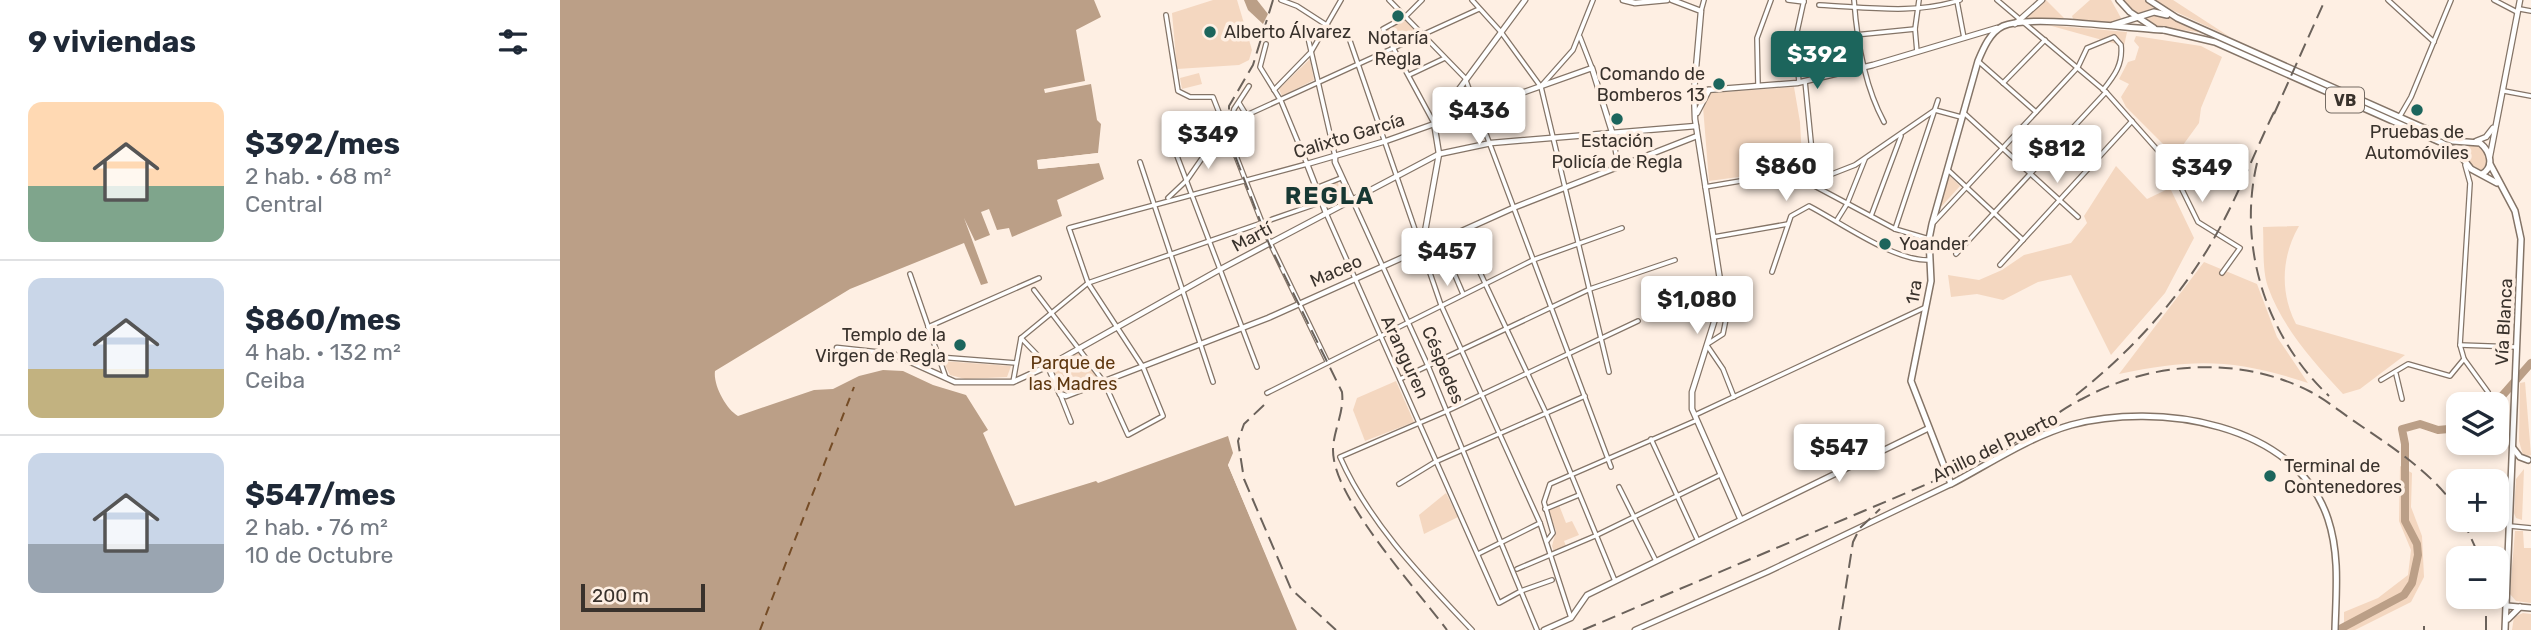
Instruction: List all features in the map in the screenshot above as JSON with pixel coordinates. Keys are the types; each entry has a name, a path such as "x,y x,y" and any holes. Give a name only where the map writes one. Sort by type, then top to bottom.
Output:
{"main road":[{"path":"1422,249 1438,154 1434,123 1525,0"},
{"path":"1623,0 1635,3 1669,0 1701,11 1694,91 1695,116 1720,292 1708,345 1692,392 1694,418 1740,518"},
{"path":"2019,22 2042,0"},
{"name":"VB","path":"2119,0 2136,17 2164,30 2215,41 2440,142 2455,150 2468,167 2480,173"},
{"name":"VB","path":"2149,0 2177,18 2453,141 2482,144 2490,164"},
{"path":"2489,157 2520,0"},
{"path":"2121,22 2126,16 2126,8"},
{"path":"2109,26 2154,12 2177,18"},
{"path":"1694,91 1802,81 1865,67 2019,22 2164,30"},
{"name":"1ra","path":"1951,484 1911,381 1931,281 1929,239 1932,224 1978,61 1989,39 2003,26"},
{"path":"1592,68 1612,132"},
{"name":"Calixto García","path":"1307,164 1386,141 1592,68"},
{"path":"1684,127 1695,116 1710,89"},
{"path":"2460,157 2460,151 2468,142 2486,137 2497,121"},
{"name":"Martí","path":"837,348 893,354 947,380 979,384 1013,382 1048,366 1219,270 1438,154 1491,143 1696,126"},
{"name":"Maceo","path":"1062,395 1104,382 1243,328 1513,208 1697,136"},
{"name":"Céspedes","path":"1335,156 1341,178 1352,199"},
{"name":"Aranguren","path":"1307,164 1326,213"},
{"path":"2480,173 2490,164"},
{"name":"Vía Blanca","path":"2490,164 2515,211 2521,239 2509,553"},
{"name":"Vía Blanca","path":"2480,173 2502,188"},
{"path":"1048,366 1062,395"},
{"name":"Anillo del Puerto","path":"1635,630 1767,572 1951,484 2028,443 2070,426 2104,418 2146,416 2225,429 2251,437 2279,453 2320,500 2333,537 2336,565 2335,630"},
{"path":"1544,630 1570,618 1587,595 1929,428"},
{"path":"2513,448 2520,457 2530,460"},
{"path":"2512,466 2530,460"},
{"path":"2509,606 2531,608"},
{"path":"2505,629 2509,617 2520,607"},
{"name":"Vía Blanca","path":"2505,629 2507,609"}],"street":[{"path":"1281,0 1297,6 1328,26"},
{"path":"1274,90 1311,51 1328,26 1340,0"},
{"path":"1389,0 1465,78 1611,467"},
{"path":"1422,0 1405,17 1383,29 1434,123"},
{"path":"1472,0 1501,32 1541,87 1609,372"},
{"path":"1541,87 1568,58 1593,0"},
{"path":"1701,11 1704,0"},
{"path":"1758,86 1758,38 1771,0"},
{"path":"1788,0 1804,1 1795,41 1815,182"},
{"path":"1854,0 1856,34 1876,106 1884,122"},
{"path":"1917,52 1915,29 1919,0"},
{"path":"1997,0 2019,22 2078,66 2104,91 2169,163 2198,222 2240,248 2222,273"},
{"path":"2388,0 2395,3 2434,42"},
{"path":"2399,117 2451,0"},
{"path":"2494,0 2519,11 2531,11"},
{"path":"1819,5 1919,9 1959,1 1964,38"},
{"path":"1257,367 1187,180 1172,149 1479,9"},
{"path":"1166,15 1179,93 1190,97 1213,97 1270,243 1327,361"},
{"name":"Céspedes","path":"1306,29 1335,156"},
{"path":"1795,41 1915,29"},
{"path":"1348,35 1441,305 1540,523 1570,618"},
{"path":"1580,35 1592,68"},
{"path":"1932,224 2078,66 2093,43 2116,38 2121,45 2122,58 2119,68 2104,91 1956,254"},
{"path":"2003,83 2045,40"},
{"name":"Aranguren","path":"1266,44 1260,67 1281,101 1307,164"},
{"path":"1409,75 1445,58"},
{"path":"1978,61 2036,113"},
{"path":"1231,122 1249,86"},
{"path":"2504,91 2531,96"},
{"path":"1895,229 1938,100"},
{"path":"1239,102 1247,116"},
{"path":"1705,187 1764,177 1815,182 1866,158 1935,110 1962,115 2078,217"},
{"path":"2000,265 2132,121"},
{"path":"1166,201 1187,180 1222,133 1223,125"},
{"path":"1612,132 1618,165"},
{"path":"1871,216 1901,134"},
{"path":"2460,157 2470,177 2460,345 2464,359 2488,392"},
{"path":"1837,220 1847,204 1866,158"},
{"path":"1140,162 1213,382"},
{"name":"Calixto García","path":"1088,283 1069,228 1307,164"},
{"path":"1947,169 2023,240"},
{"path":"2470,177 2480,173"},
{"path":"1316,188 1341,178"},
{"path":"1808,183 1895,229 1929,239"},
{"name":"Céspedes","path":"1352,199 1429,366 1536,628"},
{"path":"1013,382 1021,338 1088,283 1322,202"},
{"path":"1772,272 1794,213 1809,206 1896,253 1920,261 1930,260"},
{"name":"Aranguren","path":"1326,213 1499,603 1521,591"},
{"path":"1714,237 1788,224"},
{"path":"1267,393 1533,260 1622,228"},
{"path":"1461,232 1546,413 1615,581"},
{"path":"1400,379 1590,289 1675,260"},
{"path":"1454,273 1463,294"},
{"path":"910,274 947,380"},
{"path":"929,327 1039,278"},
{"path":"1034,290 1104,382 1128,435 1163,416 1143,367 1088,283"},
{"path":"1732,289 1723,334 1708,345 1723,369 1734,397"},
{"path":"1730,298 1737,297 1744,305"},
{"path":"1547,541 1553,533 1545,509 1546,492 1550,484 1651,439 1926,307"},
{"path":"1472,630 1438,594 1355,492 1340,457 1447,411 1638,321"},
{"path":"1021,338 1048,366"},
{"path":"2460,345 2516,347"},
{"path":"938,357 1016,363"},
{"path":"2381,380 2396,374 2408,364 2451,376 2464,359"},
{"path":"2396,374 2402,399"},
{"path":"1062,395 1071,422"},
{"path":"1399,484 1435,462 1585,396"},
{"path":"1651,439 1698,541"},
{"path":"1517,569 1552,556 1720,475"},
{"path":"1619,487 1656,561"},
{"path":"1545,509 1579,495"},
{"path":"1478,554 1540,523"},
{"path":"2510,526 2531,528"},
{"path":"1521,591 1552,580"}],"green space":[{"name":"Alberto Álvarez","path":"1213,0 1237,0 1252,50 1249,60 1239,65 1177,69 1172,13"},
{"path":"2046,0 2064,18 2024,20"},
{"path":"2090,0 2111,0 2121,18 2112,23 2074,21 2072,16"},
{"path":"2123,0 2144,0 2154,8 2136,14"},
{"path":"2153,0 2173,0 2230,37 2161,5"},
{"path":"2160,14 2206,33 2159,27 2142,18"},
{"path":"1405,20 1418,33 1394,45 1386,29"},
{"path":"2048,25 2127,32 2124,46"},
{"path":"2136,36 2201,46 2222,57 2201,108 2199,123 2175,156 2126,107 2121,97 2129,84 2119,79 2128,62 2135,60 2139,47 2134,41"},
{"path":"1310,59 1314,80 1282,96 1279,89"},
{"path":"1199,73 1202,84 1182,89 1180,78"},
{"path":"1794,87 1800,122 1803,178 1768,173 1709,181 1703,107 1710,93"},
{"path":"2475,144 2483,150 2487,159 2487,166 2481,170 2472,165 2464,154 2467,145"},
{"path":"2116,166 2147,199 2170,188 2194,238 2165,293 2111,355 2071,275 2038,282 2003,300 1977,294 1951,297 1948,275 1979,280 2002,270 2024,255 2071,243 2087,223 2084,216"},
{"path":"1949,175 1960,186 1940,208"},
{"path":"1337,181 1345,199 1328,208 1320,188"},
{"path":"2299,226 2289,250 2285,275 2287,300 2296,324 2405,355 2360,389 2343,394 2332,382 2291,331 2268,287 2264,266 2263,227"},
{"path":"2204,262 2257,284 2277,337 2308,383 2258,369 2215,364 2171,365 2119,374"},
{"path":"2511,317 2510,340 2503,344 2500,342 2502,318"},
{"name":"Parque de las Madres","path":"1079,348 1104,382 1064,396 1048,366"},
{"path":"943,361 1011,366 1007,377 965,379 950,375"},
{"path":"1396,381 1414,422 1365,441 1353,410 1357,398"},
{"path":"2525,382 2531,455 2528,456 2523,455 2519,441 2520,383"},
{"path":"2400,466 2412,473 2411,507 2422,536 2424,577 2411,602 2355,630 2344,630 2344,612 2378,598 2408,575 2411,550 2399,521"},
{"path":"2524,469 2522,520 2516,518 2514,513 2516,479"},
{"path":"1446,493 1458,517 1424,534 1419,515"},
{"path":"1559,505 1566,523 1572,521 1579,535 1564,541 1566,546 1554,552 1552,546 1556,531 1548,510"},
{"path":"2515,531 2523,531 2524,548 2531,548 2531,603 2516,601 2510,594"},
{"path":"2523,613 2531,614 2531,630 2512,630 2514,617"}],"shaded area":[{"path":"560,0 1094,0 1101,17 1076,30 1085,81 1044,89 1045,93 1091,84 1097,120 1101,124 1098,153 1038,160 1039,169 1099,163 1104,179 1057,200 1062,216 1012,237 1009,228 997,230 989,209 981,212 990,235 975,241 964,218 988,283 981,285 964,243 850,289 715,371 718,390 733,413 738,416 814,390 833,389 859,376 883,370 903,371 933,385 966,395 988,430 983,433 1015,506 1096,481 1098,483 1228,436 1233,453 1228,465 1298,630 560,630"},
{"path":"1244,0 1257,0 1268,14 1263,24 1248,10"}],"pier":[{"path":"1098,153 1098,156 1041,165 1099,159 1099,163 1038,169 1037,160"},
{"path":"1236,450 1232,465 1302,630 1297,630 1228,465"}],"waterway":[{"path":"2506,392 2531,363"},
{"path":"2338,630 2404,595 2412,583 2418,555 2417,544 2405,521 2405,444 2402,429 2420,424 2438,430 2446,429"}],"ferry route":[{"path":"760,630 854,387"}],"railway":[{"path":"1273,0 1253,65 1229,106 1229,140 1269,244 1342,392 1333,451 1340,479 1365,524 1447,630"},
{"path":"2274,114 2325,0"},
{"path":"2076,395 2136,341 2189,278 2225,217 2277,106"},
{"path":"2257,163 2251,227 2262,289 2289,347 2307,373 2329,396"},
{"path":"1583,630 1975,463 2024,437 2075,403 2109,386 2166,370 2196,367 2255,372 2284,380 2311,392 2410,461 2446,495"},
{"path":"1264,405 1244,424 1238,441 1244,479 1291,589 1336,630"},
{"path":"1839,630 1853,542 1860,528 1880,509"},
{"path":"2468,532 2475,546"},
{"path":"2486,609 2486,630"}],"place":[{"name":"Notaría Regla","path":"1398,16"},
{"name":"Alberto Álvarez","path":"1210,32"},
{"name":"Comando de Bomberos 13","path":"1719,84"},
{"name":"Pruebas de Automóviles","path":"2417,110"},
{"name":"Estación Policía de Regla","path":"1617,119"},
{"name":"Yoander","path":"1885,244"},
{"name":"Templo de la Virgen de Regla","path":"960,345"},
{"name":"Terminal de Contenedores","path":"2270,476"}],"district":[{"name":"REGLA","path":"1330,196"}]}
